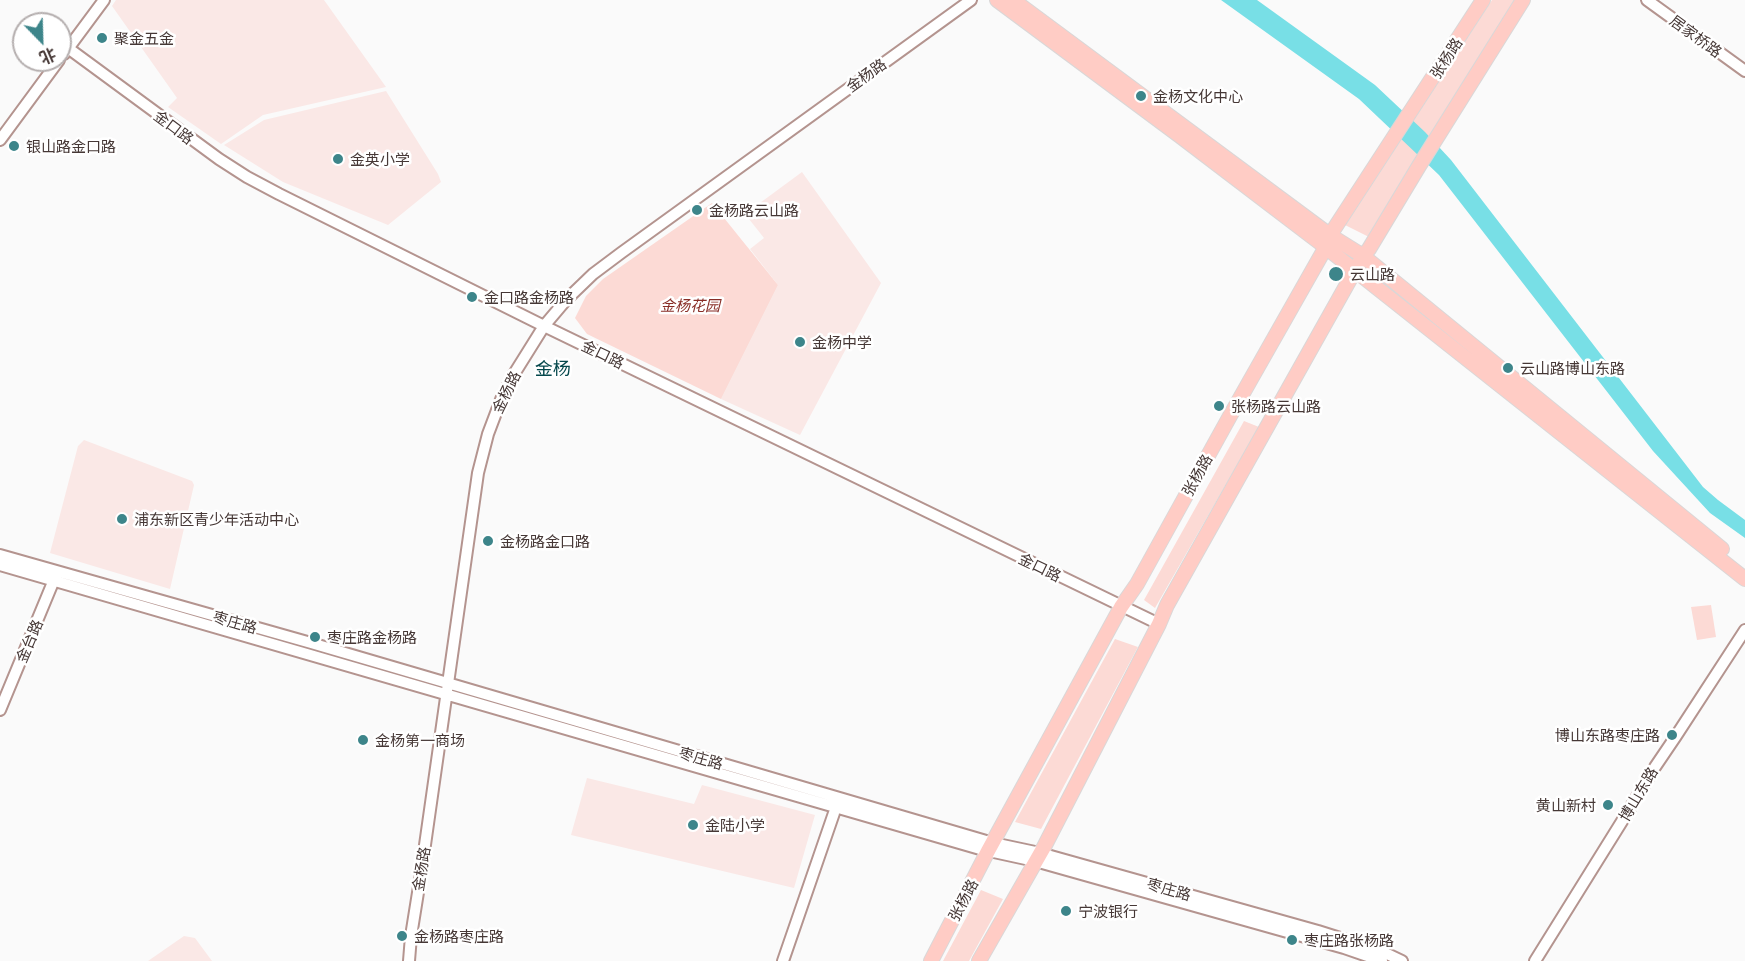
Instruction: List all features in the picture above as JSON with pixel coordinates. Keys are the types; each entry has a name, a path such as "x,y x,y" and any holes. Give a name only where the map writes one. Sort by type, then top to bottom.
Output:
{"main road":[{"path":"997,0 1328,241 1363,256 1745,568"},
{"path":"1013,0 1328,241 1355,270 1745,579"},
{"name":"张杨路","path":"931,961 990,847 1121,607 1137,584 1334,230 1483,0"},
{"path":"979,961 1037,857 1167,605 1355,270 1523,0"}],"street":[{"path":"72,43 104,0"},
{"name":"金杨路","path":"409,961 478,472 488,434 502,397 514,374 544,326 566,300 593,274 971,0"},
{"name":"居家桥路","path":"1647,0 1745,71"},
{"name":"金口路","path":"72,51 196,143 247,177 544,326 1159,624"},
{"path":"0,140 50,72"},
{"name":"枣庄路","path":"0,555 56,576"},
{"name":"枣庄路","path":"0,564 56,576 990,847 1037,857 1318,931 1381,951 1402,961"},
{"name":"金台路","path":"0,710 56,576"},
{"name":"博山东路","path":"1535,961 1655,766 1745,630"},
{"path":"783,961 834,813"},
{"name":"枣庄路","path":"1037,857 1382,961"}],"shaded area":[{"path":"116,0 324,0 386,87 263,115 221,144 168,107 177,98 112,6"},
{"name":"金英小学","path":"386,91 441,182 388,225 283,182 224,145 264,120"},
{"name":"金杨中学","path":"802,172 881,283 800,435 721,399 778,285 750,249 764,238 745,214"},
{"name":"浦东新区青少年活动中心","path":"84,440 192,481 194,485 170,589 50,553 78,446"},
{"name":"金陆小学","path":"587,778 694,804 702,785 815,815 794,888 571,835"},
{"path":"184,936 195,938 212,961 148,961"}],"green space":[{"path":"1492,0 1519,0 1369,237 1345,225"},
{"name":"金杨花园","path":"712,203 778,285 721,399 587,334 575,318 586,296 603,279"},
{"path":"1244,421 1259,427 1155,608 1144,600"},
{"path":"1711,605 1716,637 1697,640 1691,607"},
{"path":"1115,639 1138,647 1041,829 1015,822"},
{"path":"981,890 1003,899 969,961 943,961"}],"water":[{"path":"1221,0 1257,0 1375,85 1425,132 1451,160 1703,487 1745,520 1745,538 1710,513 1653,451 1439,175 1359,99"}],"place":[{"name":"聚金五金","path":"102,38"},
{"name":"金杨文化中心","path":"1141,96"},
{"name":"银山路金口路","path":"14,146"},
{"name":"金英小学","path":"338,159"},
{"name":"金杨路云山路","path":"697,210"},
{"name":"云山路","path":"1336,274"},
{"name":"金口路金杨路","path":"472,297"},
{"name":"金杨中学","path":"800,342"},
{"name":"云山路博山东路","path":"1508,368"},
{"name":"张杨路云山路","path":"1219,406"},
{"name":"浦东新区青少年活动中心","path":"122,519"},
{"name":"金杨路金口路","path":"488,541"},
{"name":"枣庄路金杨路","path":"315,637"},
{"name":"博山东路枣庄路","path":"1672,735"},
{"name":"金杨第一商场","path":"363,740"},
{"name":"黄山新村","path":"1608,805"},
{"name":"金陆小学","path":"693,825"},
{"name":"宁波银行","path":"1066,911"},
{"name":"金杨路枣庄路","path":"402,936"},
{"name":"枣庄路张杨路","path":"1292,940"}],"district":[{"name":"金杨","path":"553,368"}]}
